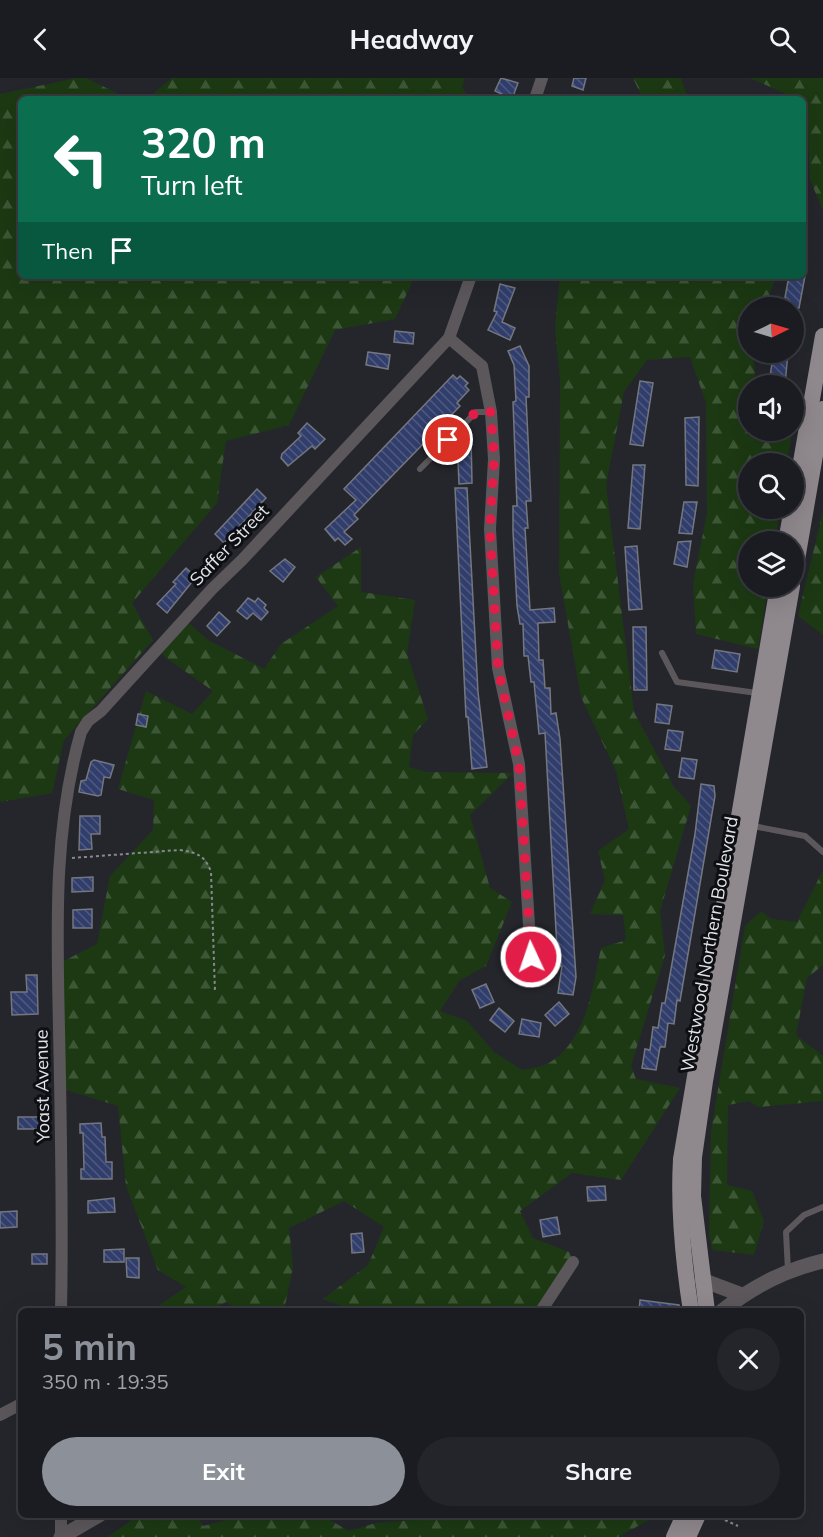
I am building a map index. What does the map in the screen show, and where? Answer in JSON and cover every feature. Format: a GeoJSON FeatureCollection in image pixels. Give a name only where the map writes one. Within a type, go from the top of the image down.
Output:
{"type":"FeatureCollection","features":[{"type":"Feature","properties":{"kind":"main road"},"geometry":{"type":"LineString","coordinates":[[803,453],[823,336]]}},
{"type":"Feature","properties":{"kind":"main road"},"geometry":{"type":"LineString","coordinates":[[802,531],[823,409]]}},
{"type":"Feature","properties":{"kind":"main road","name":"Westwood Northern Boulevard"},"geometry":{"type":"LineString","coordinates":[[707,1308],[693,1196],[694,1157],[766,694],[777,597]]}},
{"type":"Feature","properties":{"kind":"main road","name":"Westwood Northern Boulevard"},"geometry":{"type":"LineString","coordinates":[[766,694],[789,597]]}},
{"type":"Feature","properties":{"kind":"main road","name":"Westwood Northern Boulevard"},"geometry":{"type":"LineString","coordinates":[[691,1308],[681,1232],[679,1197],[681,1159],[744,825]]}},
{"type":"Feature","properties":{"kind":"main road"},"geometry":{"type":"LineString","coordinates":[[674,1537],[683,1518]]}},
{"type":"Feature","properties":{"kind":"main road"},"geometry":{"type":"LineString","coordinates":[[688,1537],[697,1518]]}},
{"type":"Feature","properties":{"kind":"street"},"geometry":{"type":"LineString","coordinates":[[536,96],[542,78]]}},
{"type":"Feature","properties":{"kind":"street","name":"Saffer Street"},"geometry":{"type":"LineString","coordinates":[[58,859],[67,790],[81,732],[88,721],[101,711],[212,589],[242,560],[449,338],[470,279]]}},
{"type":"Feature","properties":{"kind":"street"},"geometry":{"type":"LineString","coordinates":[[449,338],[482,366],[491,412],[494,459],[490,529],[498,668],[519,764],[531,957],[524,978]]}},
{"type":"Feature","properties":{"kind":"street","name":"Yoast Avenue"},"geometry":{"type":"LineString","coordinates":[[58,859],[61,1308]]}},
{"type":"Feature","properties":{"kind":"street"},"geometry":{"type":"LineString","coordinates":[[726,1308],[742,1295],[788,1270],[823,1261]]}},
{"type":"Feature","properties":{"kind":"street"},"geometry":{"type":"LineString","coordinates":[[543,1308],[573,1262]]}},
{"type":"Feature","properties":{"kind":"street"},"geometry":{"type":"LineString","coordinates":[[702,1280],[742,1295]]}},
{"type":"Feature","properties":{"kind":"street"},"geometry":{"type":"LineString","coordinates":[[0,1415],[18,1406]]}},
{"type":"Feature","properties":{"kind":"street"},"geometry":{"type":"LineString","coordinates":[[61,1518],[61,1537],[82,1532],[96,1518]]}},
{"type":"Feature","properties":{"kind":"lane"},"geometry":{"type":"LineString","coordinates":[[420,469],[476,412],[491,412]]}},
{"type":"Feature","properties":{"kind":"lane"},"geometry":{"type":"LineString","coordinates":[[662,653],[677,682],[766,694]]}},
{"type":"Feature","properties":{"kind":"lane"},"geometry":{"type":"LineString","coordinates":[[744,825],[805,836],[823,852]]}},
{"type":"Feature","properties":{"kind":"lane"},"geometry":{"type":"LineString","coordinates":[[788,1270],[786,1232],[804,1215],[823,1206]]}},
{"type":"Feature","properties":{"kind":"path"},"geometry":{"type":"LineString","coordinates":[[58,859],[179,850],[193,851],[204,857],[211,872],[215,992]]}},
{"type":"Feature","properties":{"kind":"path"},"geometry":{"type":"LineString","coordinates":[[721,1518],[738,1526]]}},
{"type":"Feature","properties":{"kind":"green space"},"geometry":{"type":"Polygon","coordinates":[[[86,78],[123,96],[18,96],[18,279],[414,279],[395,319],[335,330],[289,425],[226,441],[217,503],[132,603],[153,640],[64,740],[52,793],[0,802],[0,94],[86,78]]]}},
{"type":"Feature","properties":{"kind":"green space"},"geometry":{"type":"Polygon","coordinates":[[[172,78],[465,78],[462,87],[467,96],[151,96],[172,78]]]}},
{"type":"Feature","properties":{"kind":"green space"},"geometry":{"type":"Polygon","coordinates":[[[633,78],[681,78],[687,96],[642,96],[633,78]]]}},
{"type":"Feature","properties":{"kind":"green space"},"geometry":{"type":"Polygon","coordinates":[[[750,78],[823,78],[823,210],[810,180],[806,135],[806,96],[786,96],[750,78]]]}},
{"type":"Feature","properties":{"kind":"green space"},"geometry":{"type":"Polygon","coordinates":[[[560,279],[775,279],[769,297],[738,297],[738,363],[754,363],[755,375],[738,375],[738,441],[790,441],[789,453],[738,453],[738,519],[778,519],[777,531],[738,531],[738,597],[766,597],[758,649],[696,634],[693,584],[707,513],[706,403],[690,357],[647,360],[624,392],[606,485],[634,712],[674,787],[691,806],[660,911],[665,955],[631,1066],[636,1079],[680,1088],[621,1180],[572,1173],[520,1211],[533,1238],[569,1252],[573,1262],[543,1308],[348,1308],[323,1299],[368,1265],[384,1227],[344,1201],[289,1228],[293,1267],[285,1308],[237,1308],[226,1302],[215,1308],[155,1308],[186,1287],[158,1270],[126,1186],[118,1106],[60,1088],[58,964],[97,944],[110,876],[153,830],[154,800],[118,789],[146,691],[192,714],[213,691],[165,657],[158,647],[184,619],[208,640],[264,669],[281,644],[338,606],[316,577],[361,547],[361,592],[415,600],[407,654],[428,719],[413,735],[409,767],[426,772],[513,773],[470,815],[490,888],[512,902],[486,966],[460,980],[440,1011],[467,1021],[494,1052],[522,1070],[549,1063],[562,1053],[580,1027],[586,1011],[601,948],[626,940],[623,915],[590,914],[605,880],[598,851],[629,829],[616,771],[581,697],[559,574],[560,380],[555,328],[560,279]]]}},
{"type":"Feature","properties":{"kind":"green space"},"geometry":{"type":"Polygon","coordinates":[[[823,511],[823,635],[798,616],[823,511]]]}},
{"type":"Feature","properties":{"kind":"green space"},"geometry":{"type":"Polygon","coordinates":[[[823,870],[823,965],[807,978],[796,1035],[823,1056],[823,1101],[758,1107],[749,1101],[728,1105],[727,1185],[752,1191],[764,1221],[754,1255],[713,1250],[709,1236],[711,1132],[745,926],[761,911],[772,919],[797,922],[823,870]]]}},
{"type":"Feature","properties":{"kind":"green space"},"geometry":{"type":"Polygon","coordinates":[[[135,1518],[199,1518],[203,1526],[235,1518],[326,1518],[349,1531],[376,1523],[437,1518],[653,1518],[618,1537],[108,1537],[135,1518]]]}},
{"type":"Feature","properties":{"kind":"building"},"geometry":{"type":"Polygon","coordinates":[[[501,78],[518,83],[513,96],[506,96],[495,91],[501,78]]]}},
{"type":"Feature","properties":{"kind":"building"},"geometry":{"type":"Polygon","coordinates":[[[574,78],[586,78],[583,90],[572,86],[574,78]]]}},
{"type":"Feature","properties":{"kind":"building"},"geometry":{"type":"Polygon","coordinates":[[[788,279],[804,279],[801,297],[785,297],[788,279]]]}},
{"type":"Feature","properties":{"kind":"building"},"geometry":{"type":"Polygon","coordinates":[[[500,284],[515,288],[502,322],[515,328],[510,340],[488,330],[497,312],[494,311],[500,284]]]}},
{"type":"Feature","properties":{"kind":"building"},"geometry":{"type":"Polygon","coordinates":[[[395,331],[414,333],[413,344],[394,342],[395,331]]]}},
{"type":"Feature","properties":{"kind":"building"},"geometry":{"type":"Polygon","coordinates":[[[520,346],[529,366],[529,397],[526,397],[531,501],[526,501],[528,528],[525,528],[530,610],[554,608],[555,622],[538,623],[539,660],[543,660],[545,688],[550,688],[551,714],[556,713],[560,739],[576,977],[573,995],[558,993],[562,966],[558,966],[545,733],[539,734],[534,682],[531,682],[528,656],[524,656],[523,624],[520,624],[517,606],[513,532],[513,506],[517,506],[513,402],[516,401],[514,365],[508,351],[520,346]]]}},
{"type":"Feature","properties":{"kind":"building"},"geometry":{"type":"Polygon","coordinates":[[[368,352],[390,355],[388,369],[366,365],[368,352]]]}},
{"type":"Feature","properties":{"kind":"building"},"geometry":{"type":"Polygon","coordinates":[[[772,363],[787,363],[786,375],[770,375],[772,363]]]}},
{"type":"Feature","properties":{"kind":"building"},"geometry":{"type":"Polygon","coordinates":[[[453,375],[457,379],[460,376],[468,383],[465,386],[469,390],[457,403],[460,406],[354,515],[358,519],[344,532],[352,539],[345,545],[338,538],[335,541],[325,529],[356,500],[344,489],[453,375]]]}},
{"type":"Feature","properties":{"kind":"building"},"geometry":{"type":"Polygon","coordinates":[[[640,381],[653,383],[643,446],[630,444],[640,381]]]}},
{"type":"Feature","properties":{"kind":"building"},"geometry":{"type":"Polygon","coordinates":[[[699,417],[698,486],[686,485],[685,418],[699,417]]]}},
{"type":"Feature","properties":{"kind":"building"},"geometry":{"type":"Polygon","coordinates":[[[307,423],[325,439],[315,449],[312,446],[288,466],[281,458],[282,454],[301,436],[298,433],[307,423]]]}},
{"type":"Feature","properties":{"kind":"building"},"geometry":{"type":"Polygon","coordinates":[[[471,436],[472,483],[459,484],[457,438],[471,436]]]}},
{"type":"Feature","properties":{"kind":"building"},"geometry":{"type":"Polygon","coordinates":[[[633,465],[645,465],[640,529],[628,528],[633,465]]]}},
{"type":"Feature","properties":{"kind":"building"},"geometry":{"type":"Polygon","coordinates":[[[455,488],[467,488],[478,692],[487,767],[472,769],[468,717],[466,717],[455,488]]]}},
{"type":"Feature","properties":{"kind":"building"},"geometry":{"type":"Polygon","coordinates":[[[257,489],[266,498],[224,543],[215,534],[257,489]]]}},
{"type":"Feature","properties":{"kind":"building"},"geometry":{"type":"Polygon","coordinates":[[[684,502],[697,502],[692,534],[679,533],[684,502]]]}},
{"type":"Feature","properties":{"kind":"building"},"geometry":{"type":"Polygon","coordinates":[[[691,541],[687,567],[674,564],[678,542],[691,541]]]}},
{"type":"Feature","properties":{"kind":"building"},"geometry":{"type":"Polygon","coordinates":[[[637,546],[642,609],[629,610],[625,547],[637,546]]]}},
{"type":"Feature","properties":{"kind":"building"},"geometry":{"type":"Polygon","coordinates":[[[285,559],[295,567],[283,582],[270,571],[285,559]]]}},
{"type":"Feature","properties":{"kind":"building"},"geometry":{"type":"Polygon","coordinates":[[[186,568],[196,577],[167,613],[157,604],[176,584],[173,582],[186,568]]]}},
{"type":"Feature","properties":{"kind":"building"},"geometry":{"type":"Polygon","coordinates":[[[248,598],[255,602],[258,598],[266,605],[264,608],[268,612],[261,620],[253,613],[247,619],[237,611],[248,598]]]}},
{"type":"Feature","properties":{"kind":"building"},"geometry":{"type":"Polygon","coordinates":[[[219,612],[230,622],[217,636],[207,626],[219,612]]]}},
{"type":"Feature","properties":{"kind":"building"},"geometry":{"type":"Polygon","coordinates":[[[633,627],[646,627],[647,690],[634,690],[633,627]]]}},
{"type":"Feature","properties":{"kind":"building"},"geometry":{"type":"Polygon","coordinates":[[[715,650],[740,654],[737,672],[712,668],[715,650]]]}},
{"type":"Feature","properties":{"kind":"building"},"geometry":{"type":"Polygon","coordinates":[[[657,704],[672,706],[669,724],[655,722],[657,704]]]}},
{"type":"Feature","properties":{"kind":"building"},"geometry":{"type":"Polygon","coordinates":[[[138,714],[148,716],[146,727],[136,725],[138,714]]]}},
{"type":"Feature","properties":{"kind":"building"},"geometry":{"type":"Polygon","coordinates":[[[668,730],[683,732],[680,751],[665,749],[668,730]]]}},
{"type":"Feature","properties":{"kind":"building"},"geometry":{"type":"Polygon","coordinates":[[[682,758],[697,760],[694,779],[679,777],[682,758]]]}},
{"type":"Feature","properties":{"kind":"building"},"geometry":{"type":"Polygon","coordinates":[[[94,760],[114,765],[110,778],[104,777],[101,795],[98,796],[79,792],[81,781],[86,780],[91,762],[94,760]]]}},
{"type":"Feature","properties":{"kind":"building"},"geometry":{"type":"Polygon","coordinates":[[[701,784],[714,786],[715,796],[680,1001],[677,1000],[674,1024],[668,1023],[665,1047],[660,1047],[656,1070],[642,1068],[645,1049],[650,1050],[653,1027],[658,1028],[662,1003],[665,1003],[695,834],[701,784]]]}},
{"type":"Feature","properties":{"kind":"building"},"geometry":{"type":"Polygon","coordinates":[[[80,816],[100,816],[100,834],[91,834],[92,849],[79,850],[80,816]]]}},
{"type":"Feature","properties":{"kind":"building"},"geometry":{"type":"Polygon","coordinates":[[[93,877],[93,891],[72,892],[72,878],[93,877]]]}},
{"type":"Feature","properties":{"kind":"building"},"geometry":{"type":"Polygon","coordinates":[[[92,909],[92,928],[73,928],[73,910],[92,909]]]}},
{"type":"Feature","properties":{"kind":"building"},"geometry":{"type":"Polygon","coordinates":[[[26,975],[37,975],[38,1014],[12,1015],[11,992],[27,992],[26,975]]]}},
{"type":"Feature","properties":{"kind":"building"},"geometry":{"type":"Polygon","coordinates":[[[486,984],[494,1002],[480,1008],[472,990],[486,984]]]}},
{"type":"Feature","properties":{"kind":"building"},"geometry":{"type":"Polygon","coordinates":[[[559,1002],[569,1014],[555,1026],[545,1015],[559,1002]]]}},
{"type":"Feature","properties":{"kind":"building"},"geometry":{"type":"Polygon","coordinates":[[[499,1008],[514,1021],[505,1032],[490,1020],[499,1008]]]}},
{"type":"Feature","properties":{"kind":"building"},"geometry":{"type":"Polygon","coordinates":[[[522,1019],[541,1023],[539,1037],[519,1034],[522,1019]]]}},
{"type":"Feature","properties":{"kind":"building"},"geometry":{"type":"Polygon","coordinates":[[[18,1117],[41,1117],[40,1129],[18,1129],[18,1117]]]}},
{"type":"Feature","properties":{"kind":"building"},"geometry":{"type":"Polygon","coordinates":[[[101,1123],[102,1137],[105,1137],[106,1162],[112,1162],[112,1179],[81,1179],[81,1169],[84,1169],[83,1133],[80,1133],[80,1124],[101,1123]]]}},
{"type":"Feature","properties":{"kind":"building"},"geometry":{"type":"Polygon","coordinates":[[[605,1186],[606,1200],[588,1201],[587,1187],[605,1186]]]}},
{"type":"Feature","properties":{"kind":"building"},"geometry":{"type":"Polygon","coordinates":[[[114,1198],[115,1212],[88,1213],[88,1201],[114,1198]]]}},
{"type":"Feature","properties":{"kind":"building"},"geometry":{"type":"Polygon","coordinates":[[[17,1211],[17,1227],[0,1228],[0,1212],[17,1211]]]}},
{"type":"Feature","properties":{"kind":"building"},"geometry":{"type":"Polygon","coordinates":[[[557,1217],[560,1234],[543,1237],[540,1220],[557,1217]]]}},
{"type":"Feature","properties":{"kind":"building"},"geometry":{"type":"Polygon","coordinates":[[[362,1233],[364,1252],[352,1253],[351,1234],[362,1233]]]}},
{"type":"Feature","properties":{"kind":"building"},"geometry":{"type":"Polygon","coordinates":[[[124,1249],[124,1262],[104,1262],[104,1250],[124,1249]]]}},
{"type":"Feature","properties":{"kind":"building"},"geometry":{"type":"Polygon","coordinates":[[[32,1254],[47,1254],[47,1264],[32,1264],[32,1254]]]}},
{"type":"Feature","properties":{"kind":"building"},"geometry":{"type":"Polygon","coordinates":[[[126,1258],[139,1258],[139,1278],[127,1277],[126,1258]]]}},
{"type":"Feature","properties":{"kind":"building"},"geometry":{"type":"Polygon","coordinates":[[[640,1300],[679,1305],[680,1308],[639,1308],[640,1300]]]}},
{"type":"Feature","properties":{"kind":"route"},"geometry":{"type":"LineString","coordinates":[[448,440],[476,412],[491,412],[494,459],[490,529],[498,668],[519,764],[531,957]]}}]}
